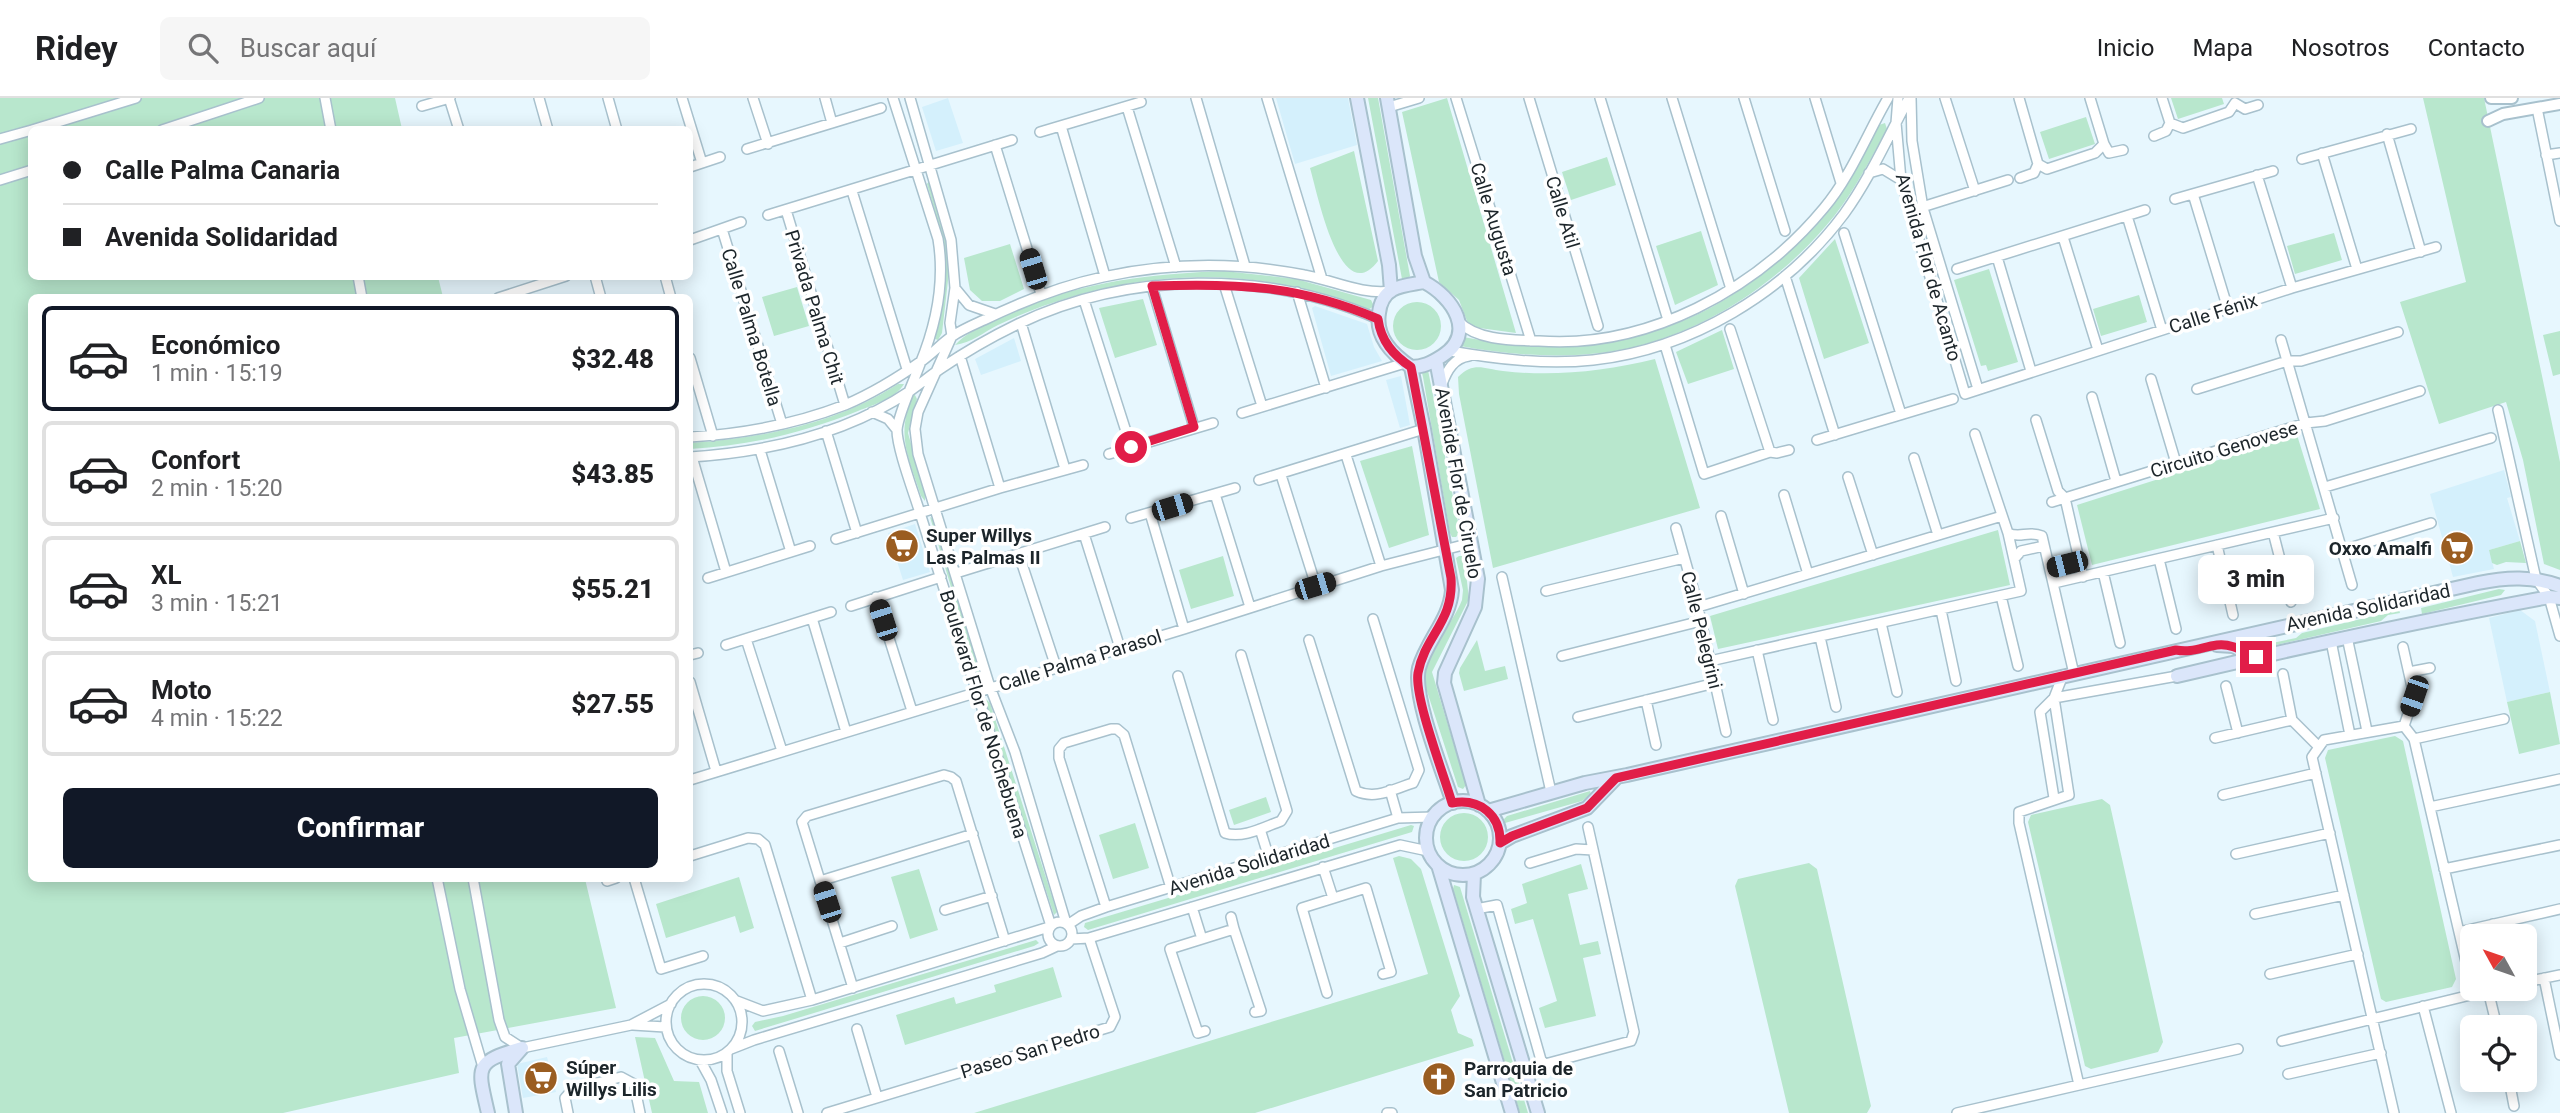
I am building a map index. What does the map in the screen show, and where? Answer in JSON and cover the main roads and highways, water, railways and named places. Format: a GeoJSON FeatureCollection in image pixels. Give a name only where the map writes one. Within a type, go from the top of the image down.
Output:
{"type":"FeatureCollection","features":[{"type":"Feature","properties":{"kind":"main road"},"geometry":{"type":"LineString","coordinates":[[1357,98],[1390,265],[1391,290]]}},
{"type":"Feature","properties":{"kind":"main road"},"geometry":{"type":"LineString","coordinates":[[1388,102],[1415,256],[1424,282]]}},
{"type":"Feature","properties":{"kind":"main road"},"geometry":{"type":"LineString","coordinates":[[1424,282],[1447,298],[1459,322],[1459,331],[1450,351],[1420,367],[1408,365],[1391,351],[1383,340],[1378,319],[1380,303],[1391,290],[1424,282]]}},
{"type":"Feature","properties":{"kind":"main road","name":"Avenide Flor de Ciruelo"},"geometry":{"type":"LineString","coordinates":[[1436,360],[1478,579],[1478,597],[1470,621],[1445,673],[1444,683],[1484,808]]}},
{"type":"Feature","properties":{"kind":"main road","name":"Avenide Flor de Ciruelo"},"geometry":{"type":"LineString","coordinates":[[1408,365],[1424,429],[1451,578],[1451,602],[1423,658],[1417,683],[1452,803]]}},
{"type":"Feature","properties":{"kind":"main road","name":"Avenida Solidaridad"},"geometry":{"type":"LineString","coordinates":[[1484,808],[2490,580],[2514,577],[2536,579],[2560,586]]}},
{"type":"Feature","properties":{"kind":"main road","name":"Avenida Solidaridad"},"geometry":{"type":"LineString","coordinates":[[2177,676],[2347,637],[2554,597]]}},
{"type":"Feature","properties":{"kind":"main road","name":"Avenida Solidaridad"},"geometry":{"type":"LineString","coordinates":[[2176,650],[2188,652],[2226,645],[2256,657]]}},
{"type":"Feature","properties":{"kind":"main road"},"geometry":{"type":"LineString","coordinates":[[1438,865],[1455,874],[1474,874],[1490,863],[1500,843],[1587,808],[1616,778]]}},
{"type":"Feature","properties":{"kind":"main road"},"geometry":{"type":"LineString","coordinates":[[1500,843],[1498,826],[1484,808],[1470,802],[1452,803],[1441,809],[1428,826],[1426,839],[1428,851],[1438,865],[1512,1113]]}},
{"type":"Feature","properties":{"kind":"main road"},"geometry":{"type":"LineString","coordinates":[[1474,874],[1473,897],[1476,909],[1538,1113]]}},
{"type":"Feature","properties":{"kind":"main road"},"geometry":{"type":"LineString","coordinates":[[488,1113],[480,1077],[483,1067],[491,1057],[522,1048],[508,1064],[516,1113]]}},
{"type":"Feature","properties":{"kind":"place","name":"Super Willys Las Palmas II"},"geometry":{"type":"Point","coordinates":[902,546]}},
{"type":"Feature","properties":{"kind":"place","name":"Oxxo Amalfi"},"geometry":{"type":"Point","coordinates":[2457,548]}},
{"type":"Feature","properties":{"kind":"place","name":"Súper Willys Lilis"},"geometry":{"type":"Point","coordinates":[541,1078]}},
{"type":"Feature","properties":{"kind":"place","name":"Parroquia de San Patricio"},"geometry":{"type":"Point","coordinates":[1439,1079]}}]}
